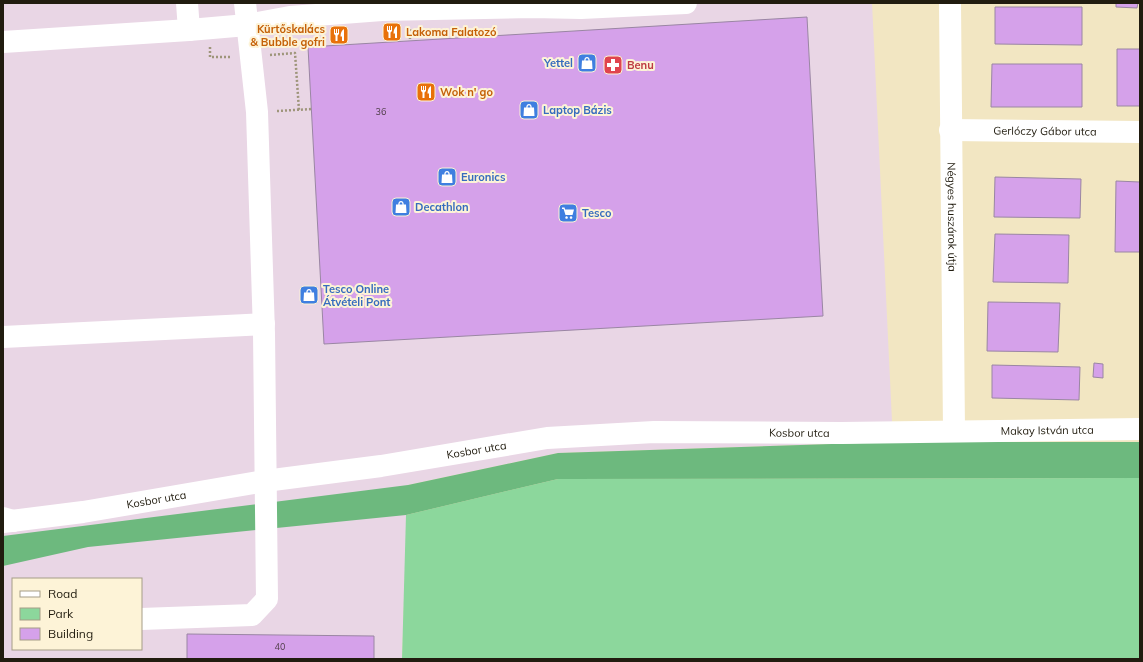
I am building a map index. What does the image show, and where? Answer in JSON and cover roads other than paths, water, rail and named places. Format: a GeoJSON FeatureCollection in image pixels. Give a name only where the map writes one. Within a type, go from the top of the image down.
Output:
{"type":"FeatureCollection","features":[{"type":"Feature","properties":{"kind":"street"},"geometry":{"type":"LineString","coordinates":[[187,3],[189,30]]}},
{"type":"Feature","properties":{"kind":"street"},"geometry":{"type":"LineString","coordinates":[[142,619],[252,615],[267,599],[264,324],[257,112],[245,3]]}},
{"type":"Feature","properties":{"kind":"street"},"geometry":{"type":"LineString","coordinates":[[3,42],[247,25],[290,17],[336,13],[485,6],[581,8],[686,3]]}},
{"type":"Feature","properties":{"kind":"street","name":"Négyes huszárok útja"},"geometry":{"type":"LineString","coordinates":[[950,3],[954,431]]}},
{"type":"Feature","properties":{"kind":"street","name":"Gerlóczy Gábor utca"},"geometry":{"type":"LineString","coordinates":[[950,130],[1140,132]]}},
{"type":"Feature","properties":{"kind":"street"},"geometry":{"type":"LineString","coordinates":[[3,336],[264,324]]}},
{"type":"Feature","properties":{"kind":"street","name":"Makay István utca"},"geometry":{"type":"LineString","coordinates":[[954,431],[1140,429]]}},
{"type":"Feature","properties":{"kind":"street","name":"Kosbor utca"},"geometry":{"type":"LineString","coordinates":[[6,520],[82,512],[265,481],[381,466],[547,438],[654,432],[841,433],[954,431]]}},
{"type":"Feature","properties":{"kind":"place","name":"Lakoma Falatozó"},"geometry":{"type":"Point","coordinates":[392,32]}},
{"type":"Feature","properties":{"kind":"place","name":"Kürtőskalács & Bubble gofri"},"geometry":{"type":"Point","coordinates":[339,35]}},
{"type":"Feature","properties":{"kind":"place","name":"Yettel"},"geometry":{"type":"Point","coordinates":[587,63]}},
{"type":"Feature","properties":{"kind":"place","name":"Benu"},"geometry":{"type":"Point","coordinates":[613,65]}},
{"type":"Feature","properties":{"kind":"place","name":"Wok n' go"},"geometry":{"type":"Point","coordinates":[426,92]}},
{"type":"Feature","properties":{"kind":"place","name":"Laptop Bázis"},"geometry":{"type":"Point","coordinates":[529,110]}},
{"type":"Feature","properties":{"kind":"place","name":"Euronics"},"geometry":{"type":"Point","coordinates":[447,177]}},
{"type":"Feature","properties":{"kind":"place","name":"Decathlon"},"geometry":{"type":"Point","coordinates":[401,207]}},
{"type":"Feature","properties":{"kind":"place","name":"Tesco"},"geometry":{"type":"Point","coordinates":[568,213]}},
{"type":"Feature","properties":{"kind":"place","name":"Tesco Online Átvételi Pont"},"geometry":{"type":"Point","coordinates":[309,295]}}]}
